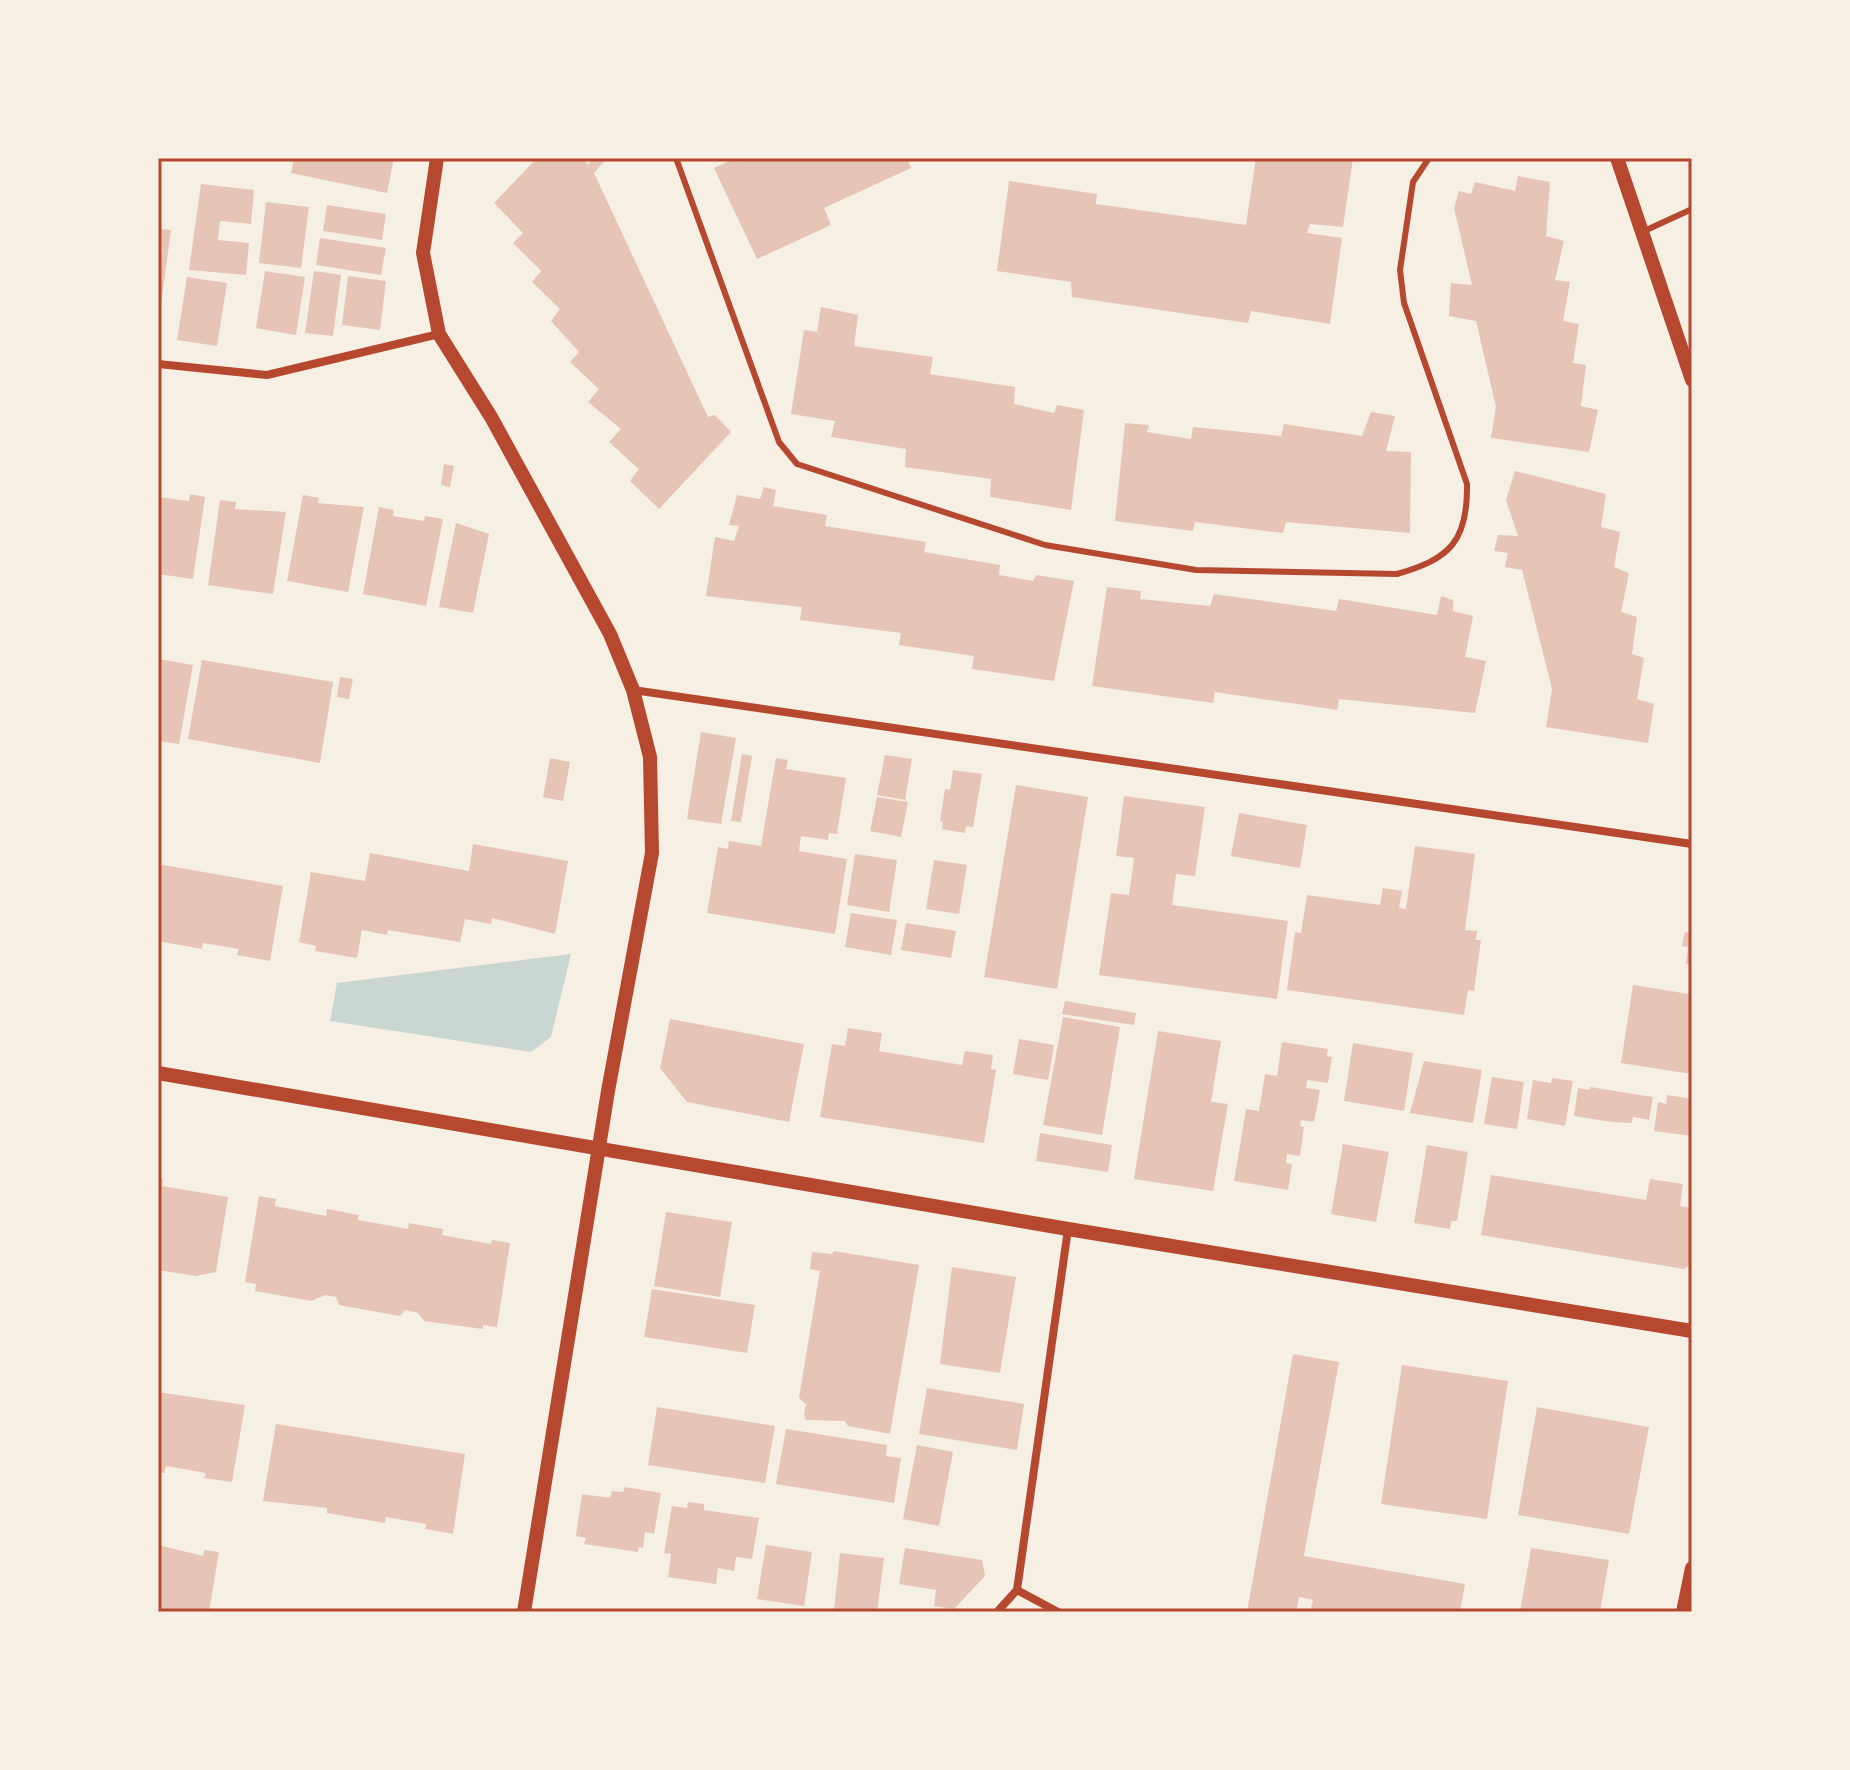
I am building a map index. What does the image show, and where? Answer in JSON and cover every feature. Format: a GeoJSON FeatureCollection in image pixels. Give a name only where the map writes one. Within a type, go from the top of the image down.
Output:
{"type":"FeatureCollection","features":[{"type":"Feature","properties":{"kind":"street"},"geometry":{"type":"LineString","coordinates":[[437,158],[423,253],[439,334],[491,417],[610,634],[633,690],[650,757],[652,853],[599,1149],[524,1612]]}},
{"type":"Feature","properties":{"kind":"street"},"geometry":{"type":"LineString","coordinates":[[1617,158],[1692,380]]}},
{"type":"Feature","properties":{"kind":"street"},"geometry":{"type":"LineString","coordinates":[[158,364],[267,375],[439,334]]}},
{"type":"Feature","properties":{"kind":"street"},"geometry":{"type":"LineString","coordinates":[[633,690],[1692,844]]}},
{"type":"Feature","properties":{"kind":"street"},"geometry":{"type":"LineString","coordinates":[[158,1073],[1068,1229],[1692,1331]]}},
{"type":"Feature","properties":{"kind":"street"},"geometry":{"type":"LineString","coordinates":[[997,1612],[1017,1590],[1068,1229]]}},
{"type":"Feature","properties":{"kind":"street"},"geometry":{"type":"LineString","coordinates":[[1683,1612],[1692,1568]]}},
{"type":"Feature","properties":{"kind":"street"},"geometry":{"type":"LineString","coordinates":[[1017,1590],[1058,1612]]}},
{"type":"Feature","properties":{"kind":"lane"},"geometry":{"type":"LineString","coordinates":[[676,158],[779,442],[797,464],[1045,545],[1196,570],[1397,574],[1425,566],[1453,548],[1468,514],[1467,484],[1404,303],[1400,270],[1413,182],[1429,158]]}},
{"type":"Feature","properties":{"kind":"lane"},"geometry":{"type":"LineString","coordinates":[[1642,232],[1692,209]]}},
{"type":"Feature","properties":{"kind":"shaded area"},"geometry":{"type":"Polygon","coordinates":[[[571,954],[551,1037],[531,1052],[330,1021],[337,983],[571,954]]]}},
{"type":"Feature","properties":{"kind":"building"},"geometry":{"type":"Polygon","coordinates":[[[294,158],[394,158],[387,193],[291,173],[294,158]]]}},
{"type":"Feature","properties":{"kind":"building"},"geometry":{"type":"Polygon","coordinates":[[[537,158],[583,158],[588,165],[594,158],[607,158],[594,173],[708,417],[715,415],[731,432],[659,509],[630,481],[639,469],[609,442],[621,429],[588,402],[599,389],[570,362],[579,352],[551,321],[560,309],[532,282],[541,271],[513,243],[523,233],[494,203],[537,158]]]}},
{"type":"Feature","properties":{"kind":"building"},"geometry":{"type":"Polygon","coordinates":[[[735,158],[742,162],[749,158],[907,158],[911,168],[824,208],[831,225],[757,259],[714,168],[735,158]]]}},
{"type":"Feature","properties":{"kind":"building"},"geometry":{"type":"Polygon","coordinates":[[[1256,158],[1353,158],[1343,227],[1310,224],[1307,233],[1342,238],[1330,324],[1251,311],[1248,323],[1072,297],[1071,282],[997,271],[1009,181],[1097,194],[1096,204],[1246,225],[1256,158]]]}},
{"type":"Feature","properties":{"kind":"building"},"geometry":{"type":"Polygon","coordinates":[[[1518,176],[1550,182],[1546,236],[1564,241],[1555,280],[1570,282],[1563,321],[1579,324],[1573,363],[1586,365],[1581,406],[1598,410],[1589,452],[1491,438],[1496,407],[1476,321],[1449,316],[1451,283],[1472,285],[1454,208],[1459,191],[1471,194],[1475,182],[1515,191],[1518,176]]]}},
{"type":"Feature","properties":{"kind":"building"},"geometry":{"type":"Polygon","coordinates":[[[201,184],[254,190],[251,224],[220,221],[218,240],[249,243],[246,275],[189,270],[201,184]]]}},
{"type":"Feature","properties":{"kind":"building"},"geometry":{"type":"Polygon","coordinates":[[[266,202],[309,207],[301,268],[259,263],[266,202]]]}},
{"type":"Feature","properties":{"kind":"building"},"geometry":{"type":"Polygon","coordinates":[[[327,205],[386,214],[382,240],[323,231],[327,205]]]}},
{"type":"Feature","properties":{"kind":"building"},"geometry":{"type":"Polygon","coordinates":[[[158,229],[171,230],[160,311],[158,311],[158,229]]]}},
{"type":"Feature","properties":{"kind":"building"},"geometry":{"type":"Polygon","coordinates":[[[320,238],[386,248],[381,275],[316,265],[320,238]]]}},
{"type":"Feature","properties":{"kind":"building"},"geometry":{"type":"Polygon","coordinates":[[[265,271],[305,277],[296,335],[256,328],[265,271]]]}},
{"type":"Feature","properties":{"kind":"building"},"geometry":{"type":"Polygon","coordinates":[[[314,271],[341,275],[333,336],[305,333],[314,271]]]}},
{"type":"Feature","properties":{"kind":"building"},"geometry":{"type":"Polygon","coordinates":[[[348,276],[386,281],[380,330],[342,325],[348,276]]]}},
{"type":"Feature","properties":{"kind":"building"},"geometry":{"type":"Polygon","coordinates":[[[187,277],[227,283],[217,346],[177,340],[187,277]]]}},
{"type":"Feature","properties":{"kind":"building"},"geometry":{"type":"Polygon","coordinates":[[[821,307],[858,315],[854,346],[933,357],[930,374],[1015,387],[1014,404],[1054,413],[1057,405],[1084,410],[1071,510],[990,497],[991,479],[905,467],[906,449],[831,437],[835,421],[791,414],[804,330],[817,332],[821,307]]]}},
{"type":"Feature","properties":{"kind":"building"},"geometry":{"type":"Polygon","coordinates":[[[1371,412],[1395,416],[1386,451],[1411,452],[1410,533],[1286,522],[1283,533],[1195,522],[1193,531],[1115,521],[1125,423],[1149,425],[1147,432],[1191,439],[1193,427],[1281,436],[1284,424],[1362,436],[1371,412]]]}},
{"type":"Feature","properties":{"kind":"building"},"geometry":{"type":"Polygon","coordinates":[[[444,464],[454,466],[450,487],[441,485],[444,464]]]}},
{"type":"Feature","properties":{"kind":"building"},"geometry":{"type":"Polygon","coordinates":[[[1515,471],[1606,494],[1601,527],[1620,532],[1614,567],[1629,573],[1621,612],[1637,617],[1632,654],[1644,658],[1637,699],[1654,704],[1648,743],[1546,727],[1552,689],[1522,570],[1505,567],[1508,553],[1494,551],[1498,535],[1518,536],[1506,500],[1515,471]]]}},
{"type":"Feature","properties":{"kind":"building"},"geometry":{"type":"Polygon","coordinates":[[[764,487],[776,490],[773,506],[827,515],[825,526],[926,542],[924,552],[1000,565],[999,575],[1033,581],[1036,575],[1074,581],[1054,681],[972,669],[974,656],[899,645],[901,633],[800,620],[802,607],[706,596],[715,537],[734,541],[739,526],[729,525],[737,495],[760,499],[764,487]]]}},
{"type":"Feature","properties":{"kind":"building"},"geometry":{"type":"Polygon","coordinates":[[[190,494],[205,497],[193,579],[158,574],[158,497],[189,501],[190,494]]]}},
{"type":"Feature","properties":{"kind":"building"},"geometry":{"type":"Polygon","coordinates":[[[303,495],[319,498],[318,503],[364,507],[348,592],[287,581],[303,495]]]}},
{"type":"Feature","properties":{"kind":"building"},"geometry":{"type":"Polygon","coordinates":[[[220,500],[236,502],[235,509],[286,512],[273,594],[208,585],[220,500]]]}},
{"type":"Feature","properties":{"kind":"building"},"geometry":{"type":"Polygon","coordinates":[[[379,507],[394,510],[393,516],[424,521],[425,516],[443,519],[426,606],[363,594],[379,507]]]}},
{"type":"Feature","properties":{"kind":"building"},"geometry":{"type":"Polygon","coordinates":[[[456,523],[489,534],[473,613],[439,607],[456,523]]]}},
{"type":"Feature","properties":{"kind":"building"},"geometry":{"type":"Polygon","coordinates":[[[1107,587],[1141,591],[1140,599],[1210,606],[1214,594],[1336,611],[1339,599],[1437,615],[1441,596],[1453,600],[1453,611],[1473,616],[1465,657],[1486,661],[1475,713],[1339,699],[1337,710],[1215,692],[1213,703],[1092,686],[1107,587]]]}},
{"type":"Feature","properties":{"kind":"building"},"geometry":{"type":"Polygon","coordinates":[[[158,659],[193,665],[179,744],[158,741],[158,659]]]}},
{"type":"Feature","properties":{"kind":"building"},"geometry":{"type":"Polygon","coordinates":[[[202,660],[333,682],[320,763],[188,739],[202,660]]]}},
{"type":"Feature","properties":{"kind":"building"},"geometry":{"type":"Polygon","coordinates":[[[340,677],[353,679],[349,699],[337,697],[340,677]]]}},
{"type":"Feature","properties":{"kind":"building"},"geometry":{"type":"Polygon","coordinates":[[[701,732],[736,738],[721,824],[687,819],[701,732]]]}},
{"type":"Feature","properties":{"kind":"building"},"geometry":{"type":"Polygon","coordinates":[[[742,754],[752,756],[741,822],[731,821],[742,754]]]}},
{"type":"Feature","properties":{"kind":"building"},"geometry":{"type":"Polygon","coordinates":[[[885,755],[912,759],[905,800],[877,795],[885,755]]]}},
{"type":"Feature","properties":{"kind":"building"},"geometry":{"type":"Polygon","coordinates":[[[550,758],[570,762],[563,801],[543,797],[550,758]]]}},
{"type":"Feature","properties":{"kind":"building"},"geometry":{"type":"Polygon","coordinates":[[[776,758],[788,760],[786,769],[846,778],[837,834],[829,833],[828,840],[801,836],[799,851],[847,859],[835,934],[707,913],[718,847],[728,849],[729,841],[761,846],[776,758]]]}},
{"type":"Feature","properties":{"kind":"building"},"geometry":{"type":"Polygon","coordinates":[[[953,770],[982,774],[973,827],[966,826],[965,833],[942,829],[943,822],[940,821],[945,789],[950,790],[953,770]]]}},
{"type":"Feature","properties":{"kind":"building"},"geometry":{"type":"Polygon","coordinates":[[[1016,785],[1088,797],[1057,989],[984,977],[1016,785]]]}},
{"type":"Feature","properties":{"kind":"building"},"geometry":{"type":"Polygon","coordinates":[[[1124,796],[1205,807],[1195,876],[1176,874],[1172,905],[1288,921],[1277,999],[1099,975],[1111,893],[1129,895],[1134,858],[1116,856],[1124,796]]]}},
{"type":"Feature","properties":{"kind":"building"},"geometry":{"type":"Polygon","coordinates":[[[877,797],[908,802],[901,837],[870,831],[877,797]]]}},
{"type":"Feature","properties":{"kind":"building"},"geometry":{"type":"Polygon","coordinates":[[[1239,813],[1307,825],[1300,868],[1231,856],[1239,813]]]}},
{"type":"Feature","properties":{"kind":"building"},"geometry":{"type":"Polygon","coordinates":[[[473,844],[568,861],[555,934],[492,918],[491,924],[465,919],[460,942],[388,930],[387,935],[362,930],[357,958],[315,951],[316,946],[299,942],[311,872],[365,881],[370,853],[469,871],[473,844]]]}},
{"type":"Feature","properties":{"kind":"building"},"geometry":{"type":"Polygon","coordinates":[[[1415,846],[1475,854],[1465,930],[1477,931],[1476,940],[1481,940],[1474,991],[1468,990],[1464,1015],[1287,990],[1295,932],[1301,933],[1307,895],[1380,905],[1383,888],[1402,891],[1399,908],[1406,909],[1415,846]]]}},
{"type":"Feature","properties":{"kind":"building"},"geometry":{"type":"Polygon","coordinates":[[[855,854],[897,860],[889,912],[847,905],[855,854]]]}},
{"type":"Feature","properties":{"kind":"building"},"geometry":{"type":"Polygon","coordinates":[[[934,860],[967,865],[959,914],[926,909],[934,860]]]}},
{"type":"Feature","properties":{"kind":"building"},"geometry":{"type":"Polygon","coordinates":[[[158,864],[283,886],[270,961],[237,955],[239,949],[203,943],[202,949],[158,941],[158,864]]]}},
{"type":"Feature","properties":{"kind":"building"},"geometry":{"type":"Polygon","coordinates":[[[851,913],[897,920],[891,955],[845,947],[851,913]]]}},
{"type":"Feature","properties":{"kind":"building"},"geometry":{"type":"Polygon","coordinates":[[[906,923],[956,931],[951,958],[901,950],[906,923]]]}},
{"type":"Feature","properties":{"kind":"building"},"geometry":{"type":"Polygon","coordinates":[[[1685,932],[1692,933],[1692,965],[1686,964],[1688,947],[1682,946],[1685,932]]]}},
{"type":"Feature","properties":{"kind":"building"},"geometry":{"type":"Polygon","coordinates":[[[1633,985],[1689,994],[1692,986],[1692,1074],[1621,1063],[1633,985]]]}},
{"type":"Feature","properties":{"kind":"building"},"geometry":{"type":"Polygon","coordinates":[[[1065,1001],[1136,1013],[1134,1025],[1062,1014],[1065,1001]]]}},
{"type":"Feature","properties":{"kind":"building"},"geometry":{"type":"Polygon","coordinates":[[[1063,1017],[1120,1027],[1102,1135],[1043,1125],[1063,1017]]]}},
{"type":"Feature","properties":{"kind":"building"},"geometry":{"type":"Polygon","coordinates":[[[670,1019],[804,1044],[789,1122],[687,1102],[660,1068],[670,1019]]]}},
{"type":"Feature","properties":{"kind":"building"},"geometry":{"type":"Polygon","coordinates":[[[848,1028],[882,1033],[879,1051],[962,1065],[965,1051],[993,1055],[991,1069],[996,1070],[984,1143],[820,1117],[832,1044],[845,1046],[848,1028]]]}},
{"type":"Feature","properties":{"kind":"building"},"geometry":{"type":"Polygon","coordinates":[[[1158,1031],[1221,1041],[1211,1102],[1228,1104],[1213,1191],[1134,1179],[1158,1031]]]}},
{"type":"Feature","properties":{"kind":"building"},"geometry":{"type":"Polygon","coordinates":[[[1019,1039],[1054,1045],[1048,1080],[1013,1074],[1019,1039]]]}},
{"type":"Feature","properties":{"kind":"building"},"geometry":{"type":"Polygon","coordinates":[[[1282,1042],[1328,1049],[1327,1056],[1332,1057],[1328,1083],[1307,1080],[1306,1088],[1320,1090],[1314,1122],[1301,1120],[1300,1126],[1304,1127],[1300,1156],[1287,1154],[1286,1163],[1292,1164],[1288,1190],[1234,1181],[1246,1109],[1259,1111],[1265,1074],[1277,1076],[1282,1042]]]}},
{"type":"Feature","properties":{"kind":"building"},"geometry":{"type":"Polygon","coordinates":[[[1353,1043],[1413,1053],[1404,1111],[1344,1101],[1353,1043]]]}},
{"type":"Feature","properties":{"kind":"building"},"geometry":{"type":"Polygon","coordinates":[[[1424,1061],[1482,1070],[1473,1123],[1410,1113],[1424,1061]]]}},
{"type":"Feature","properties":{"kind":"building"},"geometry":{"type":"Polygon","coordinates":[[[1492,1077],[1524,1082],[1517,1129],[1484,1124],[1492,1077]]]}},
{"type":"Feature","properties":{"kind":"building"},"geometry":{"type":"Polygon","coordinates":[[[1552,1078],[1573,1081],[1565,1126],[1527,1119],[1533,1080],[1551,1083],[1552,1078]]]}},
{"type":"Feature","properties":{"kind":"building"},"geometry":{"type":"Polygon","coordinates":[[[1590,1087],[1653,1097],[1649,1120],[1633,1117],[1632,1123],[1612,1122],[1574,1116],[1578,1088],[1589,1090],[1590,1087]]]}},
{"type":"Feature","properties":{"kind":"building"},"geometry":{"type":"Polygon","coordinates":[[[1667,1095],[1692,1099],[1692,1136],[1654,1131],[1658,1102],[1666,1104],[1667,1095]]]}},
{"type":"Feature","properties":{"kind":"building"},"geometry":{"type":"Polygon","coordinates":[[[1040,1133],[1112,1145],[1108,1172],[1036,1161],[1040,1133]]]}},
{"type":"Feature","properties":{"kind":"building"},"geometry":{"type":"Polygon","coordinates":[[[1343,1144],[1389,1152],[1376,1222],[1331,1214],[1343,1144]]]}},
{"type":"Feature","properties":{"kind":"building"},"geometry":{"type":"Polygon","coordinates":[[[1427,1145],[1468,1152],[1457,1221],[1451,1221],[1450,1229],[1414,1223],[1427,1145]]]}},
{"type":"Feature","properties":{"kind":"building"},"geometry":{"type":"Polygon","coordinates":[[[1491,1175],[1646,1200],[1650,1179],[1683,1184],[1680,1206],[1692,1208],[1692,1263],[1684,1269],[1481,1235],[1491,1175]]]}},
{"type":"Feature","properties":{"kind":"building"},"geometry":{"type":"Polygon","coordinates":[[[158,1179],[163,1179],[162,1186],[228,1197],[216,1272],[196,1276],[158,1270],[158,1179]]]}},
{"type":"Feature","properties":{"kind":"building"},"geometry":{"type":"Polygon","coordinates":[[[259,1196],[276,1199],[275,1206],[326,1216],[327,1209],[359,1215],[358,1220],[408,1229],[409,1223],[443,1229],[442,1235],[491,1244],[492,1240],[510,1243],[497,1327],[483,1325],[483,1329],[424,1321],[418,1313],[406,1310],[399,1316],[339,1305],[336,1297],[325,1295],[311,1301],[255,1291],[256,1284],[245,1282],[259,1196]]]}},
{"type":"Feature","properties":{"kind":"building"},"geometry":{"type":"Polygon","coordinates":[[[666,1212],[732,1222],[720,1297],[654,1286],[666,1212]]]}},
{"type":"Feature","properties":{"kind":"building"},"geometry":{"type":"Polygon","coordinates":[[[834,1251],[919,1265],[890,1434],[848,1426],[845,1421],[806,1420],[806,1404],[799,1398],[820,1271],[810,1269],[812,1252],[832,1254],[834,1251]]]}},
{"type":"Feature","properties":{"kind":"building"},"geometry":{"type":"Polygon","coordinates":[[[952,1267],[1016,1277],[1000,1373],[940,1364],[952,1267]]]}},
{"type":"Feature","properties":{"kind":"building"},"geometry":{"type":"Polygon","coordinates":[[[652,1289],[755,1305],[747,1353],[644,1337],[652,1289]]]}},
{"type":"Feature","properties":{"kind":"building"},"geometry":{"type":"Polygon","coordinates":[[[1293,1354],[1339,1362],[1304,1556],[1465,1584],[1460,1612],[1310,1612],[1313,1600],[1299,1597],[1296,1612],[1247,1612],[1293,1354]]]}},
{"type":"Feature","properties":{"kind":"building"},"geometry":{"type":"Polygon","coordinates":[[[1402,1365],[1508,1381],[1487,1519],[1381,1504],[1402,1365]]]}},
{"type":"Feature","properties":{"kind":"building"},"geometry":{"type":"Polygon","coordinates":[[[927,1388],[1024,1404],[1017,1450],[919,1434],[927,1388]]]}},
{"type":"Feature","properties":{"kind":"building"},"geometry":{"type":"Polygon","coordinates":[[[158,1392],[245,1405],[232,1482],[204,1478],[206,1473],[166,1466],[164,1473],[158,1472],[158,1392]]]}},
{"type":"Feature","properties":{"kind":"building"},"geometry":{"type":"Polygon","coordinates":[[[657,1407],[775,1426],[765,1483],[648,1465],[657,1407]]]}},
{"type":"Feature","properties":{"kind":"building"},"geometry":{"type":"Polygon","coordinates":[[[1537,1407],[1649,1427],[1629,1534],[1518,1515],[1537,1407]]]}},
{"type":"Feature","properties":{"kind":"building"},"geometry":{"type":"Polygon","coordinates":[[[276,1424],[465,1454],[453,1534],[425,1529],[426,1524],[386,1517],[385,1523],[327,1513],[327,1508],[263,1501],[276,1424]]]}},
{"type":"Feature","properties":{"kind":"building"},"geometry":{"type":"Polygon","coordinates":[[[786,1429],[887,1445],[886,1456],[901,1458],[894,1503],[776,1484],[786,1429]]]}},
{"type":"Feature","properties":{"kind":"building"},"geometry":{"type":"Polygon","coordinates":[[[917,1445],[953,1452],[939,1526],[903,1519],[917,1445]]]}},
{"type":"Feature","properties":{"kind":"building"},"geometry":{"type":"Polygon","coordinates":[[[625,1487],[661,1493],[654,1534],[645,1532],[643,1548],[639,1547],[638,1552],[584,1544],[586,1538],[576,1536],[582,1494],[610,1498],[612,1491],[623,1492],[625,1487]]]}},
{"type":"Feature","properties":{"kind":"building"},"geometry":{"type":"Polygon","coordinates":[[[688,1502],[704,1504],[704,1510],[759,1518],[752,1559],[736,1557],[734,1571],[718,1568],[716,1584],[668,1577],[671,1554],[664,1553],[672,1506],[687,1508],[688,1502]]]}},
{"type":"Feature","properties":{"kind":"building"},"geometry":{"type":"Polygon","coordinates":[[[158,1545],[203,1556],[204,1550],[219,1552],[209,1612],[158,1612],[158,1545]]]}},
{"type":"Feature","properties":{"kind":"building"},"geometry":{"type":"Polygon","coordinates":[[[766,1545],[812,1552],[804,1606],[757,1599],[766,1545]]]}},
{"type":"Feature","properties":{"kind":"building"},"geometry":{"type":"Polygon","coordinates":[[[905,1548],[982,1560],[985,1576],[954,1609],[934,1606],[936,1590],[899,1584],[905,1548]]]}},
{"type":"Feature","properties":{"kind":"building"},"geometry":{"type":"Polygon","coordinates":[[[1531,1548],[1609,1560],[1600,1612],[1520,1612],[1531,1548]]]}},
{"type":"Feature","properties":{"kind":"building"},"geometry":{"type":"Polygon","coordinates":[[[840,1553],[884,1558],[877,1612],[834,1610],[840,1553]]]}}]}
